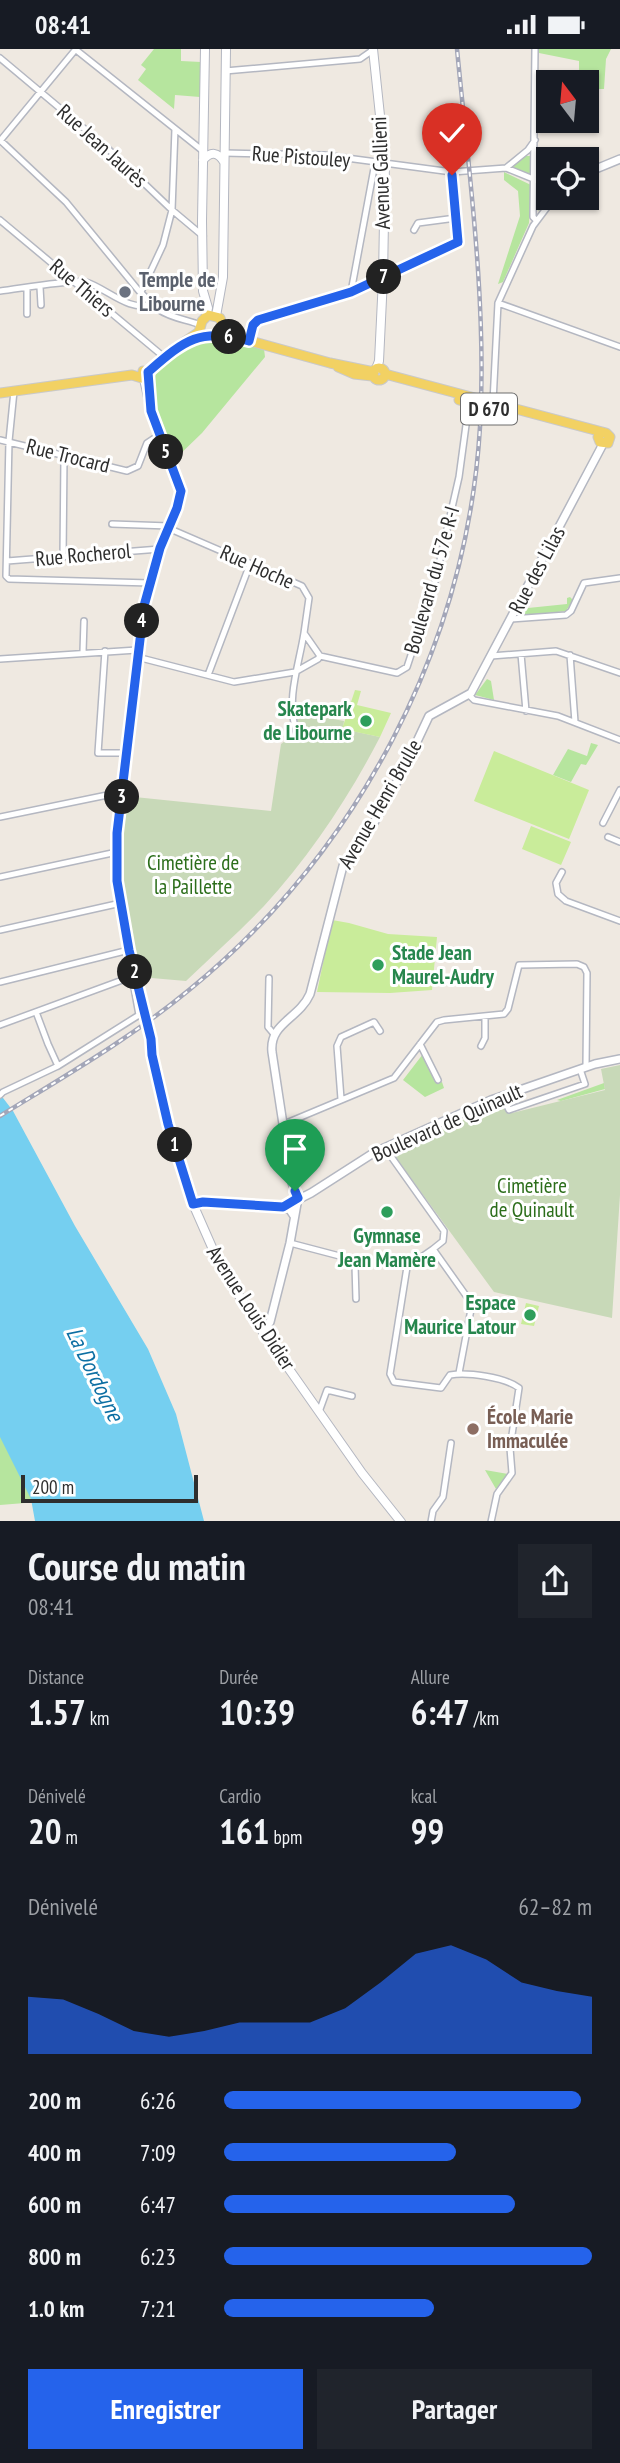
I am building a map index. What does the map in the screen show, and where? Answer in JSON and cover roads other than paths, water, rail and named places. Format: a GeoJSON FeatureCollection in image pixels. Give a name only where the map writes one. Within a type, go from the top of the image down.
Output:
{"type":"FeatureCollection","features":[{"type":"Feature","properties":{"kind":"main road"},"geometry":{"type":"LineString","coordinates":[[205,49],[203,292],[208,308],[208,326]]}},
{"type":"Feature","properties":{"kind":"main road"},"geometry":{"type":"LineString","coordinates":[[0,390],[145,375],[164,357],[208,326],[223,277],[226,49]]}},
{"type":"Feature","properties":{"kind":"main road","name":"Avenue Gallieni"},"geometry":{"type":"LineString","coordinates":[[373,50],[385,163],[379,373]]}},
{"type":"Feature","properties":{"kind":"main road"},"geometry":{"type":"LineString","coordinates":[[204,140],[207,146],[214,148],[221,146],[225,139]]}},
{"type":"Feature","properties":{"kind":"main road"},"geometry":{"type":"LineString","coordinates":[[203,151],[224,157]]}},
{"type":"Feature","properties":{"kind":"main road"},"geometry":{"type":"LineString","coordinates":[[202,162],[207,155],[214,153],[224,157]]}},
{"type":"Feature","properties":{"kind":"main road","name":"D 670"},"geometry":{"type":"LineString","coordinates":[[208,326],[223,327],[236,337]]}},
{"type":"Feature","properties":{"kind":"main road","name":"D 670"},"geometry":{"type":"LineString","coordinates":[[208,326],[249,341],[330,363],[354,374],[379,373],[493,402],[606,439]]}},
{"type":"Feature","properties":{"kind":"main road","name":"D 670"},"geometry":{"type":"LineString","coordinates":[[379,373],[468,403],[606,439]]}},
{"type":"Feature","properties":{"kind":"main road"},"geometry":{"type":"LineString","coordinates":[[0,390],[14,391],[145,375]]}},
{"type":"Feature","properties":{"kind":"main road","name":"Avenue Louis Didier"},"geometry":{"type":"LineString","coordinates":[[145,375],[151,411],[181,491],[177,508],[160,548],[144,606],[117,852],[117,881],[142,1015],[148,1028],[168,1124],[193,1204],[222,1270],[319,1412],[401,1521]]}},
{"type":"Feature","properties":{"kind":"street"},"geometry":{"type":"LineString","coordinates":[[203,151],[76,49],[0,141],[66,202],[151,304],[176,319],[208,326]]}},
{"type":"Feature","properties":{"kind":"street"},"geometry":{"type":"LineString","coordinates":[[534,223],[535,49]]}},
{"type":"Feature","properties":{"kind":"street"},"geometry":{"type":"LineString","coordinates":[[225,71],[360,59],[373,50]]}},
{"type":"Feature","properties":{"kind":"street","name":"Rue Jean Jaurès"},"geometry":{"type":"LineString","coordinates":[[0,58],[105,146],[203,236]]}},
{"type":"Feature","properties":{"kind":"street"},"geometry":{"type":"LineString","coordinates":[[360,59],[375,69]]}},
{"type":"Feature","properties":{"kind":"street"},"geometry":{"type":"LineString","coordinates":[[141,292],[163,245],[172,210],[175,129]]}},
{"type":"Feature","properties":{"kind":"street"},"geometry":{"type":"LineString","coordinates":[[535,140],[528,150],[506,168],[536,183]]}},
{"type":"Feature","properties":{"kind":"street","name":"Rue Pistouley"},"geometry":{"type":"LineString","coordinates":[[224,157],[303,153],[452,172],[506,168]]}},
{"type":"Feature","properties":{"kind":"street"},"geometry":{"type":"LineString","coordinates":[[599,168],[620,159]]}},
{"type":"Feature","properties":{"kind":"street"},"geometry":{"type":"LineString","coordinates":[[351,292],[375,163]]}},
{"type":"Feature","properties":{"kind":"street"},"geometry":{"type":"LineString","coordinates":[[249,341],[253,325],[258,320],[351,292],[458,242],[452,172]]}},
{"type":"Feature","properties":{"kind":"street"},"geometry":{"type":"LineString","coordinates":[[493,402],[498,303],[534,223],[544,210]]}},
{"type":"Feature","properties":{"kind":"street"},"geometry":{"type":"LineString","coordinates":[[414,229],[418,223],[456,218]]}},
{"type":"Feature","properties":{"kind":"street","name":"Rue Thiers"},"geometry":{"type":"LineString","coordinates":[[0,220],[164,357]]}},
{"type":"Feature","properties":{"kind":"street"},"geometry":{"type":"LineString","coordinates":[[1,290],[73,281],[88,283],[139,307],[151,304]]}},
{"type":"Feature","properties":{"kind":"street"},"geometry":{"type":"LineString","coordinates":[[84,291],[88,283]]}},
{"type":"Feature","properties":{"kind":"street"},"geometry":{"type":"LineString","coordinates":[[40,287],[41,305]]}},
{"type":"Feature","properties":{"kind":"street"},"geometry":{"type":"LineString","coordinates":[[27,288],[27,314]]}},
{"type":"Feature","properties":{"kind":"street"},"geometry":{"type":"LineString","coordinates":[[498,303],[620,347]]}},
{"type":"Feature","properties":{"kind":"street"},"geometry":{"type":"LineString","coordinates":[[14,391],[9,441],[6,576],[9,579],[150,583]]}},
{"type":"Feature","properties":{"kind":"street","name":"Boulevard du 57e R-I"},"geometry":{"type":"LineString","coordinates":[[320,656],[397,673],[407,667],[428,607],[447,536],[459,477],[468,403]]}},
{"type":"Feature","properties":{"kind":"street","name":"Rue Trocard"},"geometry":{"type":"LineString","coordinates":[[0,440],[131,471],[138,466],[147,443],[158,432]]}},
{"type":"Feature","properties":{"kind":"street","name":"Rue des Lilas"},"geometry":{"type":"LineString","coordinates":[[469,695],[606,439]]}},
{"type":"Feature","properties":{"kind":"street"},"geometry":{"type":"LineString","coordinates":[[64,457],[64,557]]}},
{"type":"Feature","properties":{"kind":"street"},"geometry":{"type":"LineString","coordinates":[[111,524],[169,527]]}},
{"type":"Feature","properties":{"kind":"street","name":"Rue Hoche"},"geometry":{"type":"LineString","coordinates":[[169,527],[302,586],[309,598],[295,672],[291,714],[296,731]]}},
{"type":"Feature","properties":{"kind":"street","name":"Rue Rocherol"},"geometry":{"type":"LineString","coordinates":[[6,561],[160,548]]}},
{"type":"Feature","properties":{"kind":"street"},"geometry":{"type":"LineString","coordinates":[[208,675],[250,564]]}},
{"type":"Feature","properties":{"kind":"street"},"geometry":{"type":"LineString","coordinates":[[511,619],[566,615],[571,611],[584,583],[620,578]]}},
{"type":"Feature","properties":{"kind":"street"},"geometry":{"type":"LineString","coordinates":[[83,652],[84,621]]}},
{"type":"Feature","properties":{"kind":"street"},"geometry":{"type":"LineString","coordinates":[[0,659],[105,650],[137,653],[234,682],[295,672],[320,656],[304,632]]}},
{"type":"Feature","properties":{"kind":"street"},"geometry":{"type":"LineString","coordinates":[[105,650],[98,754],[126,753]]}},
{"type":"Feature","properties":{"kind":"street"},"geometry":{"type":"LineString","coordinates":[[491,656],[556,651],[620,673]]}},
{"type":"Feature","properties":{"kind":"street"},"geometry":{"type":"LineString","coordinates":[[522,654],[526,711]]}},
{"type":"Feature","properties":{"kind":"street"},"geometry":{"type":"LineString","coordinates":[[570,655],[575,722]]}},
{"type":"Feature","properties":{"kind":"street"},"geometry":{"type":"LineString","coordinates":[[469,695],[474,700],[565,719],[619,736]]}},
{"type":"Feature","properties":{"kind":"street","name":"Avenue Henri Brulle"},"geometry":{"type":"LineString","coordinates":[[273,1033],[307,1001],[344,866],[381,811],[429,716],[469,695]]}},
{"type":"Feature","properties":{"kind":"street"},"geometry":{"type":"LineString","coordinates":[[565,719],[574,707]]}},
{"type":"Feature","properties":{"kind":"street"},"geometry":{"type":"LineString","coordinates":[[603,823],[620,790]]}},
{"type":"Feature","properties":{"kind":"street"},"geometry":{"type":"LineString","coordinates":[[0,817],[122,792]]}},
{"type":"Feature","properties":{"kind":"street"},"geometry":{"type":"LineString","coordinates":[[608,837],[620,842]]}},
{"type":"Feature","properties":{"kind":"street"},"geometry":{"type":"LineString","coordinates":[[0,877],[117,852]]}},
{"type":"Feature","properties":{"kind":"street"},"geometry":{"type":"LineString","coordinates":[[562,872],[556,883],[558,894],[566,901],[620,921]]}},
{"type":"Feature","properties":{"kind":"street"},"geometry":{"type":"LineString","coordinates":[[0,930],[121,903]]}},
{"type":"Feature","properties":{"kind":"street"},"geometry":{"type":"LineString","coordinates":[[0,982],[129,950]]}},
{"type":"Feature","properties":{"kind":"street"},"geometry":{"type":"LineString","coordinates":[[284,1124],[394,1078],[437,1022],[504,1014],[508,1009],[519,965],[577,964],[584,967],[587,972],[583,1068],[585,1084],[509,1110],[502,1096]]}},
{"type":"Feature","properties":{"kind":"street"},"geometry":{"type":"LineString","coordinates":[[0,1025],[135,975]]}},
{"type":"Feature","properties":{"kind":"street"},"geometry":{"type":"LineString","coordinates":[[263,1332],[270,1322],[290,1243],[298,1198],[292,1183],[272,1052],[273,1033],[268,1027],[269,978]]}},
{"type":"Feature","properties":{"kind":"street"},"geometry":{"type":"LineString","coordinates":[[36,1012],[58,1066]]}},
{"type":"Feature","properties":{"kind":"street"},"geometry":{"type":"LineString","coordinates":[[0,1095],[58,1066],[142,1015]]}},
{"type":"Feature","properties":{"kind":"street"},"geometry":{"type":"LineString","coordinates":[[481,1046],[485,1038],[485,1017]]}},
{"type":"Feature","properties":{"kind":"street"},"geometry":{"type":"LineString","coordinates":[[341,1100],[337,1046],[341,1037],[374,1022],[380,1031]]}},
{"type":"Feature","properties":{"kind":"street"},"geometry":{"type":"LineString","coordinates":[[420,1044],[438,1080]]}},
{"type":"Feature","properties":{"kind":"street","name":"Boulevard de Quinault"},"geometry":{"type":"LineString","coordinates":[[283,1207],[385,1148],[502,1096],[583,1068],[620,1059]]}},
{"type":"Feature","properties":{"kind":"street"},"geometry":{"type":"LineString","coordinates":[[550,1080],[554,1095]]}},
{"type":"Feature","properties":{"kind":"street"},"geometry":{"type":"LineString","coordinates":[[385,1148],[444,1231],[443,1241],[407,1267],[390,1374],[394,1382],[441,1388],[450,1375],[459,1373],[510,1381],[519,1388],[510,1448],[512,1473],[496,1494],[491,1521]]}},
{"type":"Feature","properties":{"kind":"street"},"geometry":{"type":"LineString","coordinates":[[193,1204],[203,1202],[283,1207],[290,1210],[294,1216]]}},
{"type":"Feature","properties":{"kind":"street"},"geometry":{"type":"LineString","coordinates":[[290,1243],[351,1259],[355,1265],[356,1299]]}},
{"type":"Feature","properties":{"kind":"street"},"geometry":{"type":"LineString","coordinates":[[433,1249],[472,1304],[459,1373]]}},
{"type":"Feature","properties":{"kind":"street"},"geometry":{"type":"LineString","coordinates":[[319,1412],[327,1390],[352,1397]]}},
{"type":"Feature","properties":{"kind":"street"},"geometry":{"type":"LineString","coordinates":[[431,1521],[433,1511],[443,1497],[451,1443]]}},
{"type":"Feature","properties":{"kind":"water","name":"La Dordogne"},"geometry":{"type":"Polygon","coordinates":[[[0,1094],[13,1111],[75,1226],[148,1349],[176,1414],[204,1521],[35,1521],[31,1499],[0,1437],[0,1094]]]}},
{"type":"Feature","properties":{"kind":"railway"},"geometry":{"type":"LineString","coordinates":[[0,1116],[144,1024],[189,990],[249,935],[304,874],[352,809],[393,739],[427,665],[453,588],[471,508],[480,427],[482,380],[479,285],[457,49]]}},
{"type":"Feature","properties":{"kind":"place","name":"Temple de Libourne"},"geometry":{"type":"Point","coordinates":[125,292]}},
{"type":"Feature","properties":{"kind":"place","name":"Skatepark de Libourne"},"geometry":{"type":"Point","coordinates":[366,721]}},
{"type":"Feature","properties":{"kind":"place","name":"Stade Jean Maurel-Audry"},"geometry":{"type":"Point","coordinates":[378,965]}},
{"type":"Feature","properties":{"kind":"place","name":"Gymnase Jean Mamère"},"geometry":{"type":"Point","coordinates":[387,1212]}},
{"type":"Feature","properties":{"kind":"place","name":"Espace Maurice Latour"},"geometry":{"type":"Point","coordinates":[530,1315]}},
{"type":"Feature","properties":{"kind":"place","name":"École Marie Immaculée"},"geometry":{"type":"Point","coordinates":[473,1429]}},
{"type":"Feature","properties":{"kind":"park label","name":"Cimetière de la Paillette"},"geometry":{"type":"Point","coordinates":[193,875]}},
{"type":"Feature","properties":{"kind":"park label","name":"Cimetière de Quinault"},"geometry":{"type":"Point","coordinates":[532,1198]}}]}
